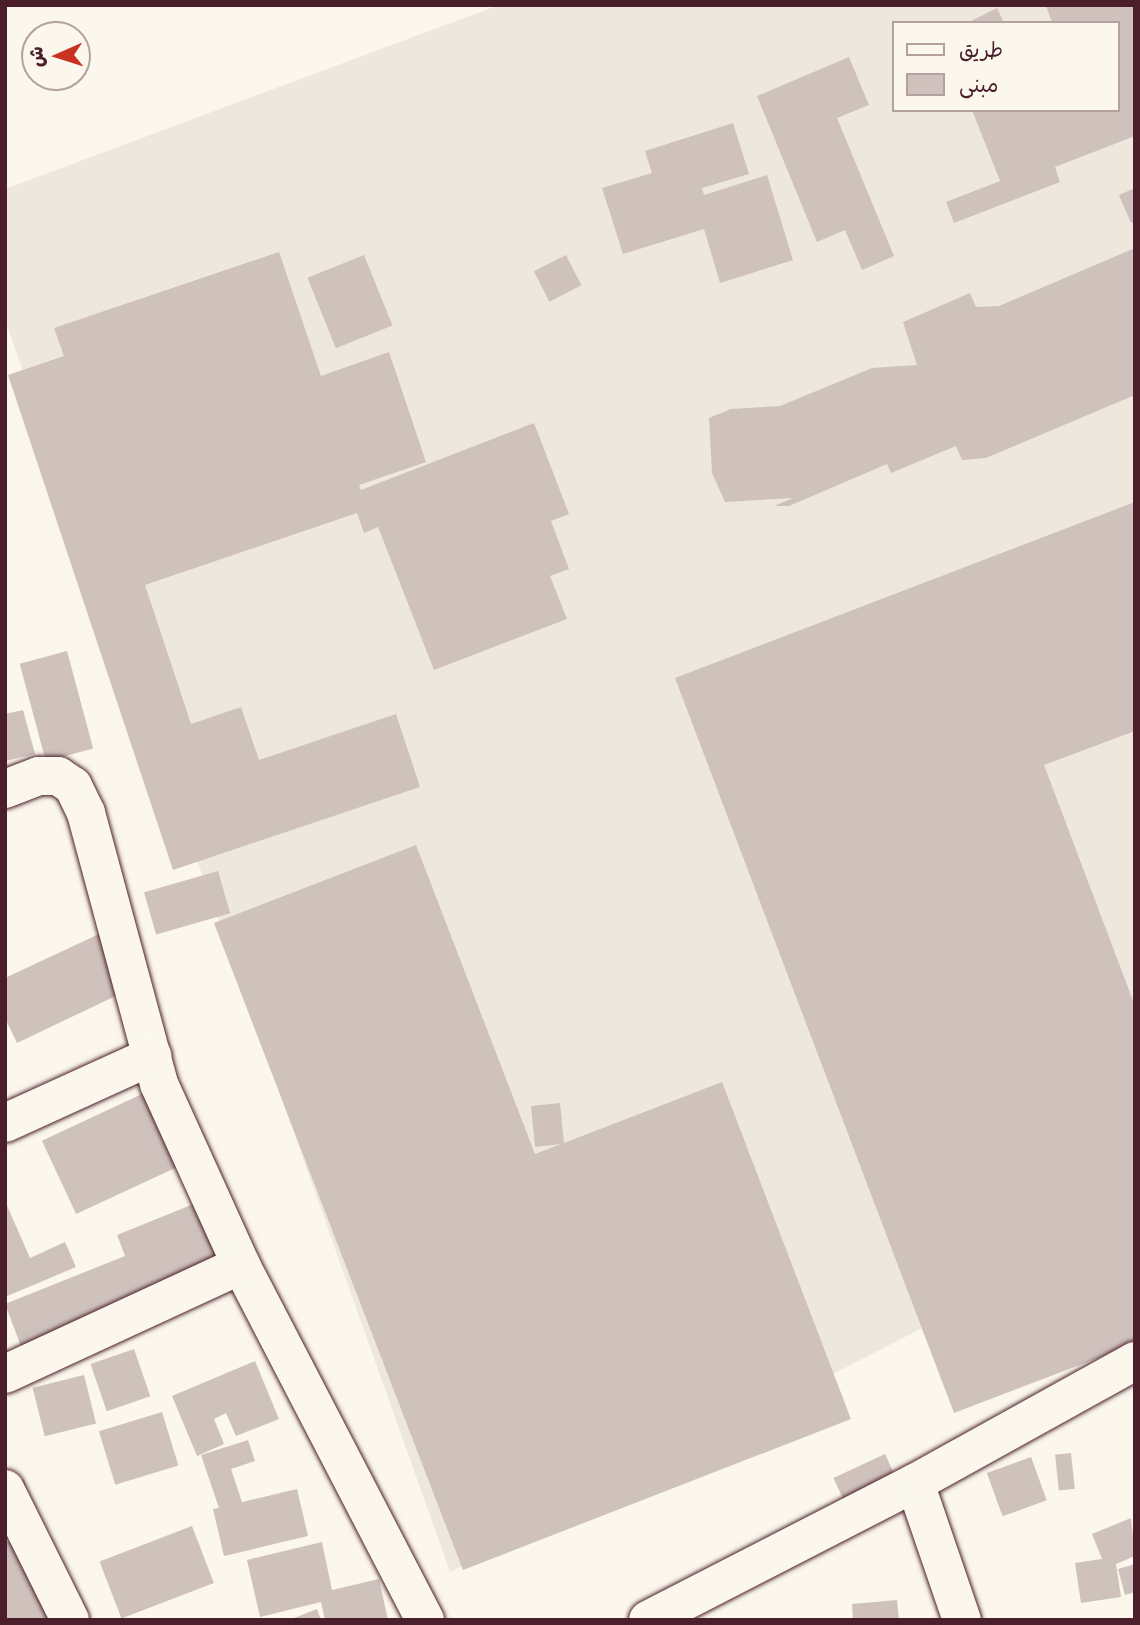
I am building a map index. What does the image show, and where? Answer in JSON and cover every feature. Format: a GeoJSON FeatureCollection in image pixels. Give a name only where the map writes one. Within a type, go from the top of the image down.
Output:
{"type":"FeatureCollection","features":[{"type":"Feature","properties":{"kind":"street"},"geometry":{"type":"LineString","coordinates":[[5,789],[38,776],[58,776],[73,786],[86,813],[159,1084],[241,1265],[425,1620]]}},
{"type":"Feature","properties":{"kind":"street"},"geometry":{"type":"LineString","coordinates":[[5,1123],[152,1056]]}},
{"type":"Feature","properties":{"kind":"street"},"geometry":{"type":"LineString","coordinates":[[5,1374],[241,1265]]}},
{"type":"Feature","properties":{"kind":"street"},"geometry":{"type":"LineString","coordinates":[[648,1620],[915,1483],[1135,1361]]}},
{"type":"Feature","properties":{"kind":"street"},"geometry":{"type":"LineString","coordinates":[[915,1483],[962,1620]]}},
{"type":"Feature","properties":{"kind":"street"},"geometry":{"type":"LineString","coordinates":[[5,1489],[70,1620]]}},
{"type":"Feature","properties":{"kind":"shaded area"},"geometry":{"type":"Polygon","coordinates":[[[499,5],[1135,5],[1135,1218],[450,1572],[5,320],[5,189],[499,5]]]}},
{"type":"Feature","properties":{"kind":"building"},"geometry":{"type":"Polygon","coordinates":[[[1046,5],[1135,5],[1135,136],[1055,167],[1060,182],[954,223],[946,202],[1000,181],[973,112],[1119,112],[1119,21],[1051,21],[1046,5]]]}},
{"type":"Feature","properties":{"kind":"building"},"geometry":{"type":"Polygon","coordinates":[[[997,8],[1003,21],[971,21],[997,8]]]}},
{"type":"Feature","properties":{"kind":"building"},"geometry":{"type":"Polygon","coordinates":[[[849,57],[869,105],[837,118],[894,256],[862,270],[845,230],[817,242],[757,96],[849,57]]]}},
{"type":"Feature","properties":{"kind":"building"},"geometry":{"type":"Polygon","coordinates":[[[733,123],[749,174],[702,188],[704,195],[767,175],[793,260],[720,283],[704,229],[623,254],[602,188],[652,173],[645,151],[733,123]]]}},
{"type":"Feature","properties":{"kind":"building"},"geometry":{"type":"Polygon","coordinates":[[[1135,188],[1135,222],[1131,223],[1119,195],[1135,188]]]}},
{"type":"Feature","properties":{"kind":"building"},"geometry":{"type":"Polygon","coordinates":[[[1135,248],[1135,395],[986,458],[962,460],[956,446],[891,473],[887,464],[789,506],[774,506],[793,498],[725,502],[712,473],[709,418],[731,409],[780,406],[872,368],[917,365],[903,322],[970,293],[976,307],[999,306],[1135,248]]]}},
{"type":"Feature","properties":{"kind":"building"},"geometry":{"type":"Polygon","coordinates":[[[279,252],[321,376],[389,352],[426,462],[359,485],[361,490],[534,423],[569,514],[551,521],[569,569],[550,576],[567,619],[434,670],[378,527],[364,533],[357,513],[145,585],[191,724],[241,707],[259,760],[396,714],[420,787],[173,870],[8,375],[64,356],[54,328],[279,252]]]}},
{"type":"Feature","properties":{"kind":"building"},"geometry":{"type":"Polygon","coordinates":[[[364,255],[392,325],[336,348],[307,278],[364,255]]]}},
{"type":"Feature","properties":{"kind":"building"},"geometry":{"type":"Polygon","coordinates":[[[566,255],[581,285],[549,302],[534,271],[566,255]]]}},
{"type":"Feature","properties":{"kind":"building"},"geometry":{"type":"Polygon","coordinates":[[[1135,502],[1135,731],[1044,765],[1135,1006],[1135,1344],[954,1413],[675,678],[1135,502]]]}},
{"type":"Feature","properties":{"kind":"building"},"geometry":{"type":"Polygon","coordinates":[[[67,651],[93,749],[46,761],[20,664],[67,651]]]}},
{"type":"Feature","properties":{"kind":"building"},"geometry":{"type":"Polygon","coordinates":[[[23,710],[35,754],[5,761],[5,714],[23,710]]]}},
{"type":"Feature","properties":{"kind":"building"},"geometry":{"type":"Polygon","coordinates":[[[416,845],[535,1154],[561,1144],[535,1147],[531,1106],[560,1103],[564,1143],[722,1082],[851,1419],[463,1570],[214,923],[416,845]]]}},
{"type":"Feature","properties":{"kind":"building"},"geometry":{"type":"Polygon","coordinates":[[[218,871],[230,913],[156,935],[144,892],[218,871]]]}},
{"type":"Feature","properties":{"kind":"building"},"geometry":{"type":"Polygon","coordinates":[[[99,934],[126,991],[17,1043],[5,1018],[5,978],[99,934]]]}},
{"type":"Feature","properties":{"kind":"building"},"geometry":{"type":"Polygon","coordinates":[[[157,1087],[191,1160],[76,1214],[42,1141],[157,1087]]]}},
{"type":"Feature","properties":{"kind":"building"},"geometry":{"type":"Polygon","coordinates":[[[5,1201],[30,1258],[65,1242],[76,1267],[5,1297],[5,1201]]]}},
{"type":"Feature","properties":{"kind":"building"},"geometry":{"type":"Polygon","coordinates":[[[196,1203],[220,1263],[27,1362],[5,1304],[125,1256],[117,1235],[196,1203]]]}},
{"type":"Feature","properties":{"kind":"building"},"geometry":{"type":"Polygon","coordinates":[[[134,1349],[150,1396],[107,1411],[91,1364],[134,1349]]]}},
{"type":"Feature","properties":{"kind":"building"},"geometry":{"type":"Polygon","coordinates":[[[255,1361],[279,1419],[236,1436],[226,1413],[214,1419],[224,1444],[197,1456],[172,1396],[255,1361]]]}},
{"type":"Feature","properties":{"kind":"building"},"geometry":{"type":"Polygon","coordinates":[[[84,1375],[96,1424],[45,1436],[33,1388],[84,1375]]]}},
{"type":"Feature","properties":{"kind":"building"},"geometry":{"type":"Polygon","coordinates":[[[162,1412],[178,1466],[115,1485],[99,1431],[162,1412]]]}},
{"type":"Feature","properties":{"kind":"building"},"geometry":{"type":"Polygon","coordinates":[[[248,1440],[255,1461],[231,1469],[242,1502],[297,1489],[308,1536],[224,1556],[213,1509],[219,1508],[201,1455],[248,1440]]]}},
{"type":"Feature","properties":{"kind":"building"},"geometry":{"type":"Polygon","coordinates":[[[1071,1453],[1075,1489],[1059,1490],[1055,1455],[1071,1453]]]}},
{"type":"Feature","properties":{"kind":"building"},"geometry":{"type":"Polygon","coordinates":[[[885,1454],[897,1480],[846,1504],[833,1478],[885,1454]]]}},
{"type":"Feature","properties":{"kind":"building"},"geometry":{"type":"Polygon","coordinates":[[[1031,1457],[1047,1500],[1003,1516],[987,1473],[1031,1457]]]}},
{"type":"Feature","properties":{"kind":"building"},"geometry":{"type":"Polygon","coordinates":[[[24,1479],[67,1620],[5,1620],[5,1543],[34,1533],[5,1540],[5,1484],[24,1479]]]}},
{"type":"Feature","properties":{"kind":"building"},"geometry":{"type":"Polygon","coordinates":[[[1131,1518],[1135,1556],[1116,1564],[1121,1597],[1081,1603],[1075,1563],[1102,1559],[1092,1534],[1131,1518]]]}},
{"type":"Feature","properties":{"kind":"building"},"geometry":{"type":"Polygon","coordinates":[[[192,1526],[214,1583],[121,1618],[100,1561],[192,1526]]]}},
{"type":"Feature","properties":{"kind":"building"},"geometry":{"type":"Polygon","coordinates":[[[322,1542],[332,1590],[379,1579],[388,1620],[325,1620],[321,1602],[260,1617],[247,1560],[322,1542]]]}},
{"type":"Feature","properties":{"kind":"building"},"geometry":{"type":"Polygon","coordinates":[[[1135,1564],[1135,1592],[1125,1595],[1118,1569],[1135,1564]]]}},
{"type":"Feature","properties":{"kind":"building"},"geometry":{"type":"Polygon","coordinates":[[[897,1600],[899,1620],[853,1620],[852,1604],[897,1600]]]}},
{"type":"Feature","properties":{"kind":"building"},"geometry":{"type":"Polygon","coordinates":[[[317,1609],[321,1620],[289,1620],[317,1609]]]}}]}
